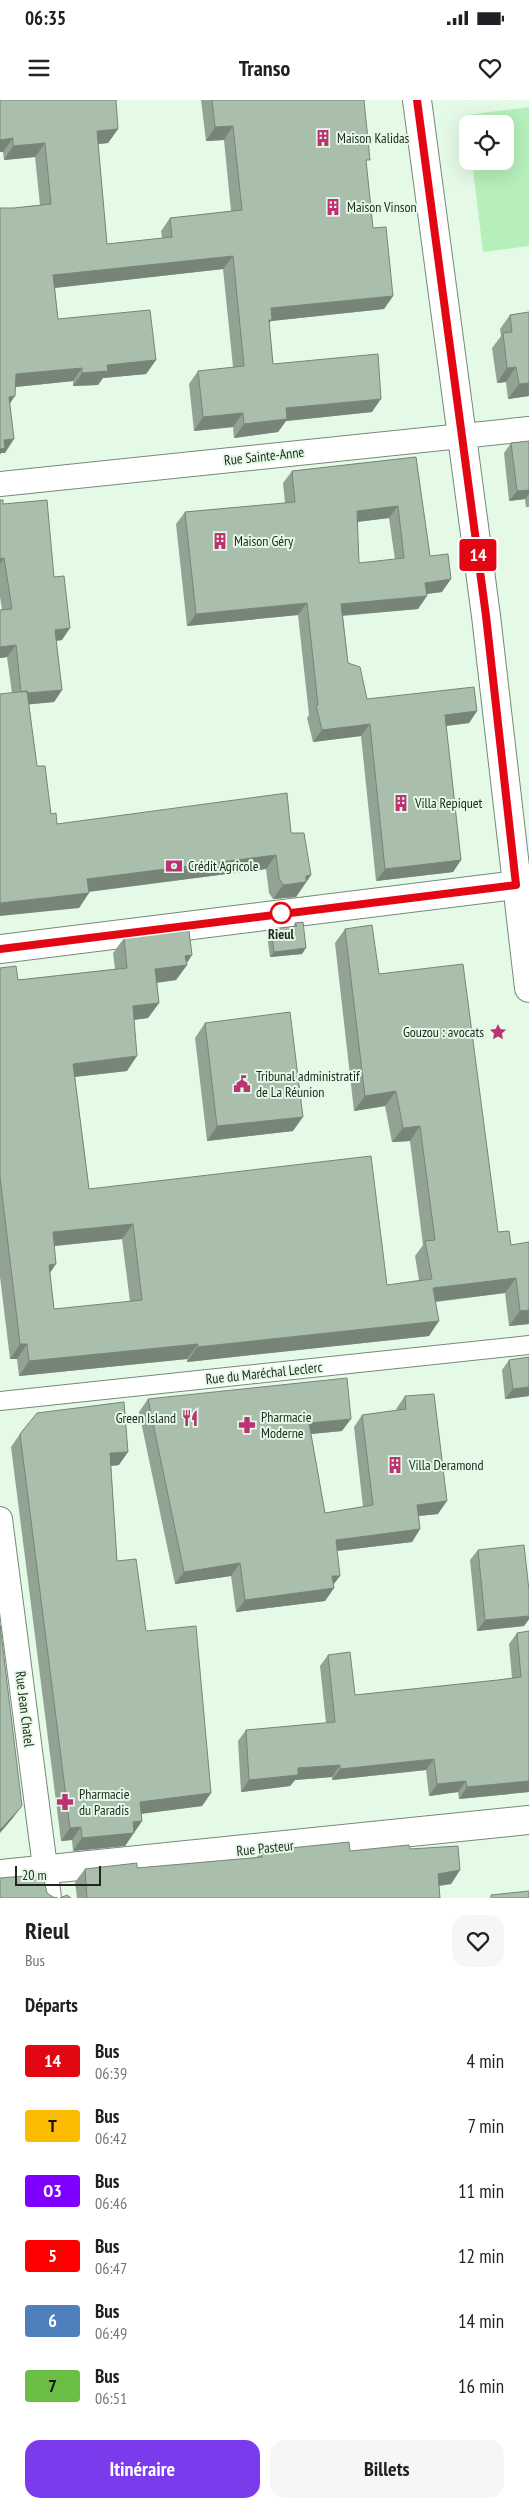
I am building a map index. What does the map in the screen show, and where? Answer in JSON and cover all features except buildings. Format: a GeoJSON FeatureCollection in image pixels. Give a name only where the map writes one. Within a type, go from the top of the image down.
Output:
{"type":"FeatureCollection","features":[{"type":"Feature","properties":{"kind":"street"},"geometry":{"type":"LineString","coordinates":[[417,100],[522,885],[529,988]]}},
{"type":"Feature","properties":{"kind":"street","name":"Rue Sainte-Anne"},"geometry":{"type":"LineString","coordinates":[[0,484],[529,428]]}},
{"type":"Feature","properties":{"kind":"street"},"geometry":{"type":"LineString","coordinates":[[0,948],[522,885]]}},
{"type":"Feature","properties":{"kind":"street","name":"Rue du Maréchal Leclerc"},"geometry":{"type":"LineString","coordinates":[[0,1402],[529,1345]]}},
{"type":"Feature","properties":{"kind":"street","name":"Rue Jean Chatel"},"geometry":{"type":"LineString","coordinates":[[0,1519],[49,1898]]}},
{"type":"Feature","properties":{"kind":"street","name":"Rue Pasteur"},"geometry":{"type":"LineString","coordinates":[[0,1874],[529,1820]]}},
{"type":"Feature","properties":{"kind":"green space"},"geometry":{"type":"Polygon","coordinates":[[[529,107],[529,246],[483,252],[473,170],[514,170],[514,115],[466,115],[529,107]]]}},
{"type":"Feature","properties":{"kind":"bus line","name":"14"},"geometry":{"type":"LineString","coordinates":[[0,949],[516,885],[486,616],[417,100]]}},
{"type":"Feature","properties":{"kind":"place","name":"Maison Kalidas"},"geometry":{"type":"Point","coordinates":[323,138]}},
{"type":"Feature","properties":{"kind":"place","name":"Maison Vinson"},"geometry":{"type":"Point","coordinates":[333,207]}},
{"type":"Feature","properties":{"kind":"place","name":"Maison Géry"},"geometry":{"type":"Point","coordinates":[220,541]}},
{"type":"Feature","properties":{"kind":"place","name":"Villa Repiquet"},"geometry":{"type":"Point","coordinates":[401,803]}},
{"type":"Feature","properties":{"kind":"place","name":"Crédit Agricole"},"geometry":{"type":"Point","coordinates":[174,866]}},
{"type":"Feature","properties":{"kind":"place","name":"Rieul"},"geometry":{"type":"Point","coordinates":[281,913]}},
{"type":"Feature","properties":{"kind":"place","name":"Gouzou : avocats"},"geometry":{"type":"Point","coordinates":[498,1032]}},
{"type":"Feature","properties":{"kind":"place","name":"Tribunal administratif de La Réunion"},"geometry":{"type":"Point","coordinates":[242,1084]}},
{"type":"Feature","properties":{"kind":"place","name":"Green Island"},"geometry":{"type":"Point","coordinates":[190,1418]}},
{"type":"Feature","properties":{"kind":"place","name":"Pharmacie Moderne"},"geometry":{"type":"Point","coordinates":[247,1425]}},
{"type":"Feature","properties":{"kind":"place","name":"Villa Deramond"},"geometry":{"type":"Point","coordinates":[395,1465]}},
{"type":"Feature","properties":{"kind":"place","name":"Pharmacie du Paradis"},"geometry":{"type":"Point","coordinates":[65,1802]}}]}
